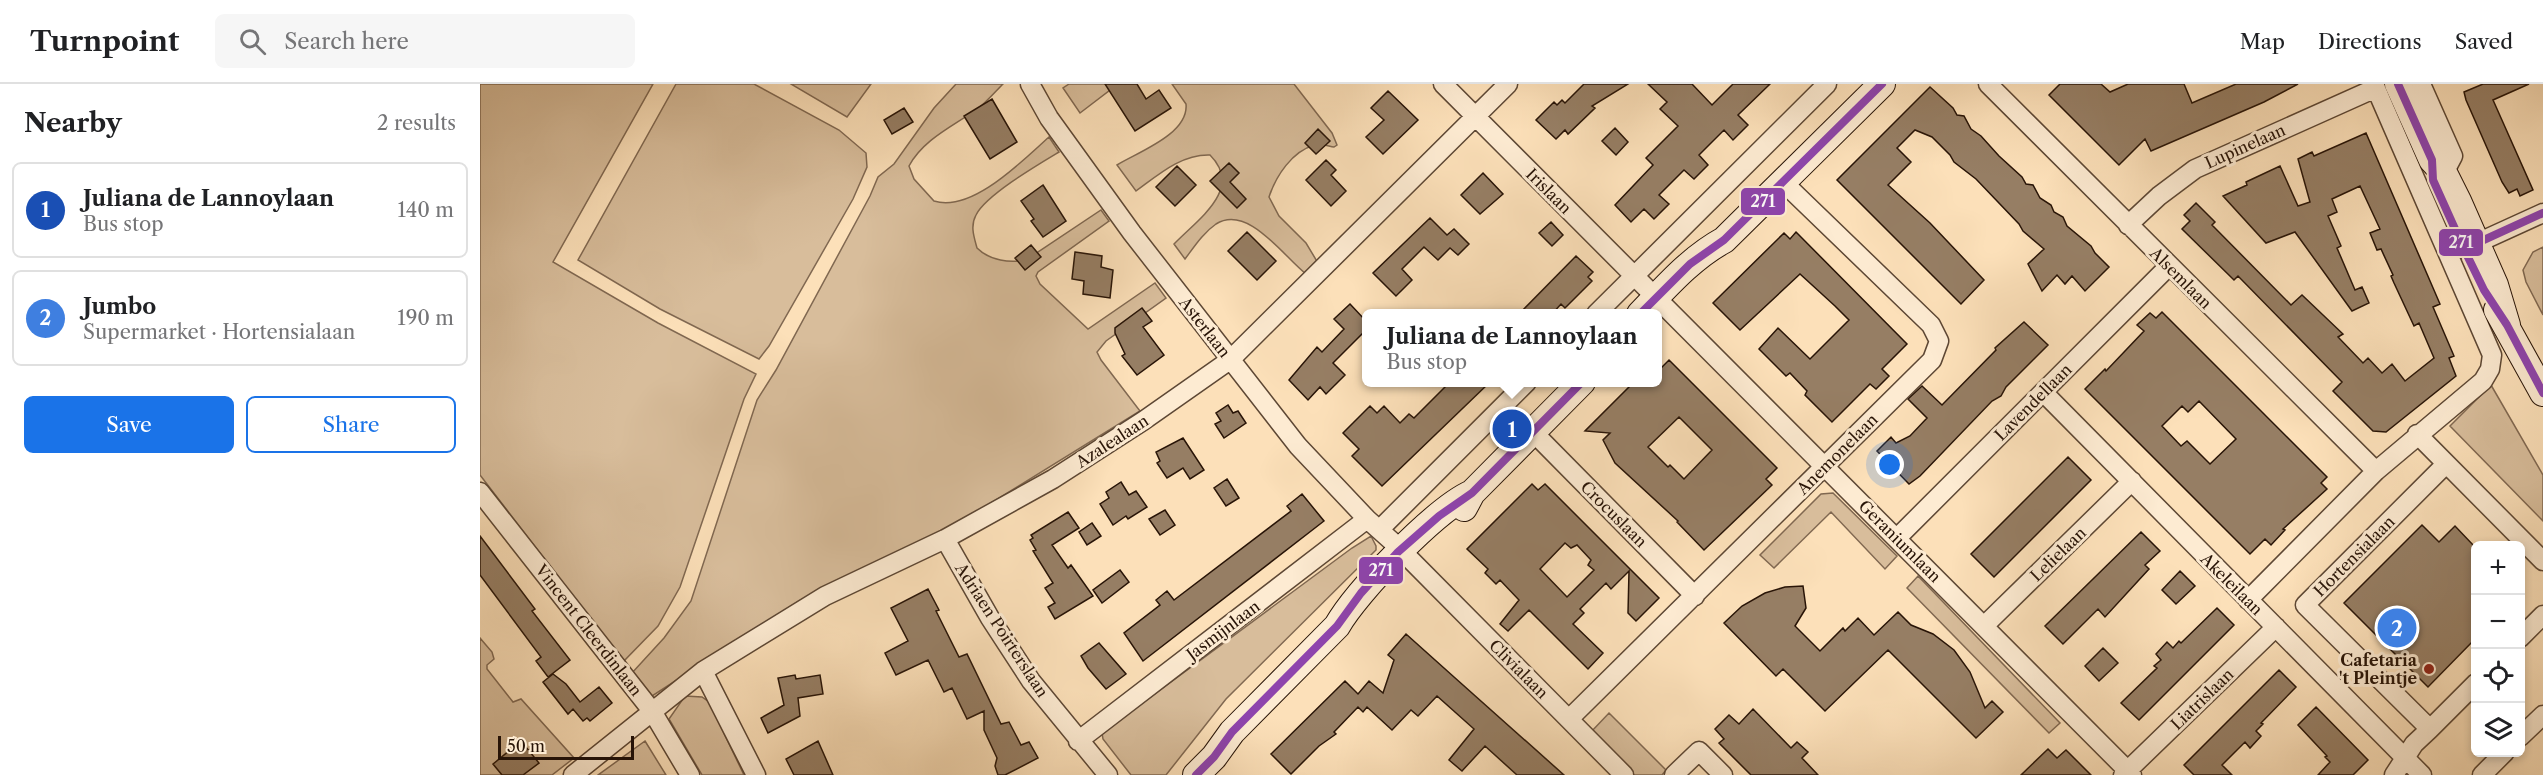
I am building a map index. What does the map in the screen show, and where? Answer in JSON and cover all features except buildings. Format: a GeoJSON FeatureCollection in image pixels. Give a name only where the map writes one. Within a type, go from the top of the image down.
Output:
{"type":"FeatureCollection","features":[{"type":"Feature","properties":{"kind":"street","name":"Asterlaan"},"geometry":{"type":"LineString","coordinates":[[1030,84],[1049,118],[1132,233],[1298,446],[1408,557]]}},
{"type":"Feature","properties":{"kind":"street","name":"Irislaan"},"geometry":{"type":"LineString","coordinates":[[1443,84],[1634,276],[1655,309]]}},
{"type":"Feature","properties":{"kind":"street","name":"Azalealaan"},"geometry":{"type":"LineString","coordinates":[[573,775],[703,671],[825,596],[945,539],[1053,479],[1143,421],[1230,360],[1508,84]]}},
{"type":"Feature","properties":{"kind":"street"},"geometry":{"type":"LineString","coordinates":[[1601,309],[1827,84]]}},
{"type":"Feature","properties":{"kind":"street"},"geometry":{"type":"LineString","coordinates":[[1655,309],[1686,267],[1711,247],[1724,240],[1882,84]]}},
{"type":"Feature","properties":{"kind":"street","name":"Alsemlaan"},"geometry":{"type":"LineString","coordinates":[[1988,84],[2376,471]]}},
{"type":"Feature","properties":{"kind":"street"},"geometry":{"type":"LineString","coordinates":[[2421,84],[2453,156],[2438,167]]}},
{"type":"Feature","properties":{"kind":"street"},"geometry":{"type":"LineString","coordinates":[[2383,85],[2438,167],[2470,246],[2495,285],[2507,325],[2543,393]]}},
{"type":"Feature","properties":{"kind":"street"},"geometry":{"type":"LineString","coordinates":[[2248,600],[2376,471],[2417,434],[2483,381],[2490,369],[2492,355],[2383,85]]}},
{"type":"Feature","properties":{"kind":"street","name":"Lupinelaan"},"geometry":{"type":"LineString","coordinates":[[2128,225],[2159,196],[2195,169],[2383,85]]}},
{"type":"Feature","properties":{"kind":"street","name":"Anemonelaan"},"geometry":{"type":"LineString","coordinates":[[1569,719],[1932,360],[1939,341],[1931,326],[1783,182]]}},
{"type":"Feature","properties":{"kind":"street"},"geometry":{"type":"LineString","coordinates":[[2470,246],[2543,213]]}},
{"type":"Feature","properties":{"kind":"street","name":"Lavendellaan"},"geometry":{"type":"LineString","coordinates":[[1897,538],[2169,266]]}},
{"type":"Feature","properties":{"kind":"street","name":"Geraniumlaan"},"geometry":{"type":"LineString","coordinates":[[1662,315],[1825,466],[2128,774]]}},
{"type":"Feature","properties":{"kind":"street","name":"Jasmijnlaan"},"geometry":{"type":"LineString","coordinates":[[1078,741],[1374,524],[1522,387]]}},
{"type":"Feature","properties":{"kind":"street"},"geometry":{"type":"LineString","coordinates":[[1206,769],[1232,732],[1337,626],[1355,617],[1372,604],[1408,557],[1453,522],[1472,493],[1577,387]]}},
{"type":"Feature","properties":{"kind":"street","name":"Akeleilaan"},"geometry":{"type":"LineString","coordinates":[[2043,392],[2422,775]]}},
{"type":"Feature","properties":{"kind":"street","name":"Crocuslaan"},"geometry":{"type":"LineString","coordinates":[[1533,432],[1695,596]]}},
{"type":"Feature","properties":{"kind":"street"},"geometry":{"type":"LineString","coordinates":[[2417,434],[2543,561]]}},
{"type":"Feature","properties":{"kind":"street","name":"Hortensialaan"},"geometry":{"type":"LineString","coordinates":[[2430,729],[2304,605],[2446,464]]}},
{"type":"Feature","properties":{"kind":"street","name":"Lelielaan"},"geometry":{"type":"LineString","coordinates":[[1984,626],[2132,481]]}},
{"type":"Feature","properties":{"kind":"street","name":"Vincent Cleerdinlaan"},"geometry":{"type":"LineString","coordinates":[[480,492],[652,711],[690,775]]}},
{"type":"Feature","properties":{"kind":"street","name":"Adriaen Poirterslaan"},"geometry":{"type":"LineString","coordinates":[[945,539],[990,618],[1031,681],[1108,775]]}},
{"type":"Feature","properties":{"kind":"street","name":"Clivialaan"},"geometry":{"type":"LineString","coordinates":[[1408,557],[1624,775]]}},
{"type":"Feature","properties":{"kind":"street"},"geometry":{"type":"LineString","coordinates":[[2525,633],[2543,615]]}},
{"type":"Feature","properties":{"kind":"street","name":"Liatrislaan"},"geometry":{"type":"LineString","coordinates":[[2128,774],[2276,627]]}},
{"type":"Feature","properties":{"kind":"street"},"geometry":{"type":"LineString","coordinates":[[703,671],[756,775]]}},
{"type":"Feature","properties":{"kind":"street"},"geometry":{"type":"LineString","coordinates":[[2394,775],[2414,744],[2471,687]]}},
{"type":"Feature","properties":{"kind":"street"},"geometry":{"type":"LineString","coordinates":[[2525,732],[2543,715]]}},
{"type":"Feature","properties":{"kind":"street"},"geometry":{"type":"LineString","coordinates":[[1674,775],[1699,751],[1723,775]]}},
{"type":"Feature","properties":{"kind":"street"},"geometry":{"type":"LineString","coordinates":[[2482,775],[2501,757]]}},
{"type":"Feature","properties":{"kind":"shaded area"},"geometry":{"type":"Polygon","coordinates":[[[480,84],[653,84],[553,262],[658,323],[756,374],[744,399],[680,587],[658,626],[621,664],[557,575],[480,475],[480,84]]]}},
{"type":"Feature","properties":{"kind":"shaded area"},"geometry":{"type":"Polygon","coordinates":[[[676,84],[754,84],[839,130],[866,153],[867,167],[853,199],[769,346],[759,359],[660,309],[578,260],[676,84]]]}},
{"type":"Feature","properties":{"kind":"shaded area"},"geometry":{"type":"Polygon","coordinates":[[[791,84],[871,84],[847,117],[791,84]]]}},
{"type":"Feature","properties":{"kind":"shaded area"},"geometry":{"type":"Polygon","coordinates":[[[956,84],[1003,84],[980,107],[923,147],[909,166],[914,179],[934,201],[949,203],[964,199],[996,182],[1049,137],[1059,152],[1001,189],[976,215],[973,227],[977,248],[988,256],[1000,260],[1026,260],[1101,210],[1109,221],[1038,272],[1036,276],[1040,284],[1088,329],[1155,283],[1166,298],[1106,341],[1097,352],[1140,411],[965,519],[799,601],[649,698],[631,674],[664,638],[691,601],[757,400],[776,370],[870,196],[878,177],[894,164],[934,108],[956,84]]]}},
{"type":"Feature","properties":{"kind":"shaded area"},"geometry":{"type":"Polygon","coordinates":[[[1069,84],[1118,84],[1080,113],[1063,88],[1069,84]]]}},
{"type":"Feature","properties":{"kind":"shaded area"},"geometry":{"type":"Polygon","coordinates":[[[1172,84],[1294,84],[1332,133],[1337,145],[1334,147],[1317,144],[1299,153],[1286,165],[1269,197],[1279,216],[1306,243],[1318,263],[1306,274],[1264,235],[1240,221],[1228,220],[1216,224],[1185,259],[1174,244],[1205,214],[1220,192],[1222,180],[1219,168],[1210,155],[1189,158],[1180,162],[1161,172],[1136,191],[1117,165],[1160,141],[1179,124],[1185,115],[1186,104],[1172,84]]]}},
{"type":"Feature","properties":{"kind":"shaded area"},"geometry":{"type":"Polygon","coordinates":[[[2543,247],[2543,315],[2526,282],[2523,270],[2533,252],[2543,247]]]}},
{"type":"Feature","properties":{"kind":"shaded area"},"geometry":{"type":"Polygon","coordinates":[[[2491,385],[2543,475],[2543,521],[2450,426],[2491,385]]]}},
{"type":"Feature","properties":{"kind":"shaded area"},"geometry":{"type":"Polygon","coordinates":[[[1833,493],[1897,556],[1885,569],[1831,512],[1774,568],[1760,555],[1821,494],[1833,493]]]}},
{"type":"Feature","properties":{"kind":"shaded area"},"geometry":{"type":"Polygon","coordinates":[[[1371,536],[1376,550],[1226,699],[1166,775],[1131,775],[1103,739],[1102,733],[1371,536]]]}},
{"type":"Feature","properties":{"kind":"shaded area"},"geometry":{"type":"Polygon","coordinates":[[[1918,576],[2060,723],[2049,733],[1907,588],[1918,576]]]}},
{"type":"Feature","properties":{"kind":"shaded area"},"geometry":{"type":"Polygon","coordinates":[[[480,638],[492,652],[494,659],[487,665],[487,669],[513,702],[521,699],[574,758],[552,775],[480,775],[480,638]]]}},
{"type":"Feature","properties":{"kind":"shaded area"},"geometry":{"type":"Polygon","coordinates":[[[685,696],[702,697],[709,702],[744,775],[702,775],[669,719],[685,696]]]}},
{"type":"Feature","properties":{"kind":"shaded area"},"geometry":{"type":"Polygon","coordinates":[[[1609,713],[1666,770],[1662,775],[1634,775],[1591,732],[1609,713]]]}},
{"type":"Feature","properties":{"kind":"shaded area"},"geometry":{"type":"Polygon","coordinates":[[[645,741],[666,775],[598,775],[645,741]]]}},
{"type":"Feature","properties":{"kind":"transit line","name":"271"},"geometry":{"type":"LineString","coordinates":[[1645,309],[1690,264],[1724,240],[1882,84]]}},
{"type":"Feature","properties":{"kind":"transit line","name":"271"},"geometry":{"type":"LineString","coordinates":[[2398,84],[2432,160],[2433,180],[2464,249],[2484,290],[2507,325],[2543,393]]}},
{"type":"Feature","properties":{"kind":"transit line","name":"271"},"geometry":{"type":"LineString","coordinates":[[2464,249],[2543,213]]}},
{"type":"Feature","properties":{"kind":"transit line","name":"271"},"geometry":{"type":"LineString","coordinates":[[1196,775],[1214,757],[1232,732],[1337,626],[1361,593],[1398,552],[1439,516],[1472,493],[1577,387]]}},
{"type":"Feature","properties":{"kind":"place","name":"Juliana de Lannoylaan"},"geometry":{"type":"Point","coordinates":[1512,429]}},
{"type":"Feature","properties":{"kind":"place","name":"Jumbo"},"geometry":{"type":"Point","coordinates":[2397,628]}},
{"type":"Feature","properties":{"kind":"place","name":"Cafetaria 't Pleintje"},"geometry":{"type":"Point","coordinates":[2429,669]}}]}
